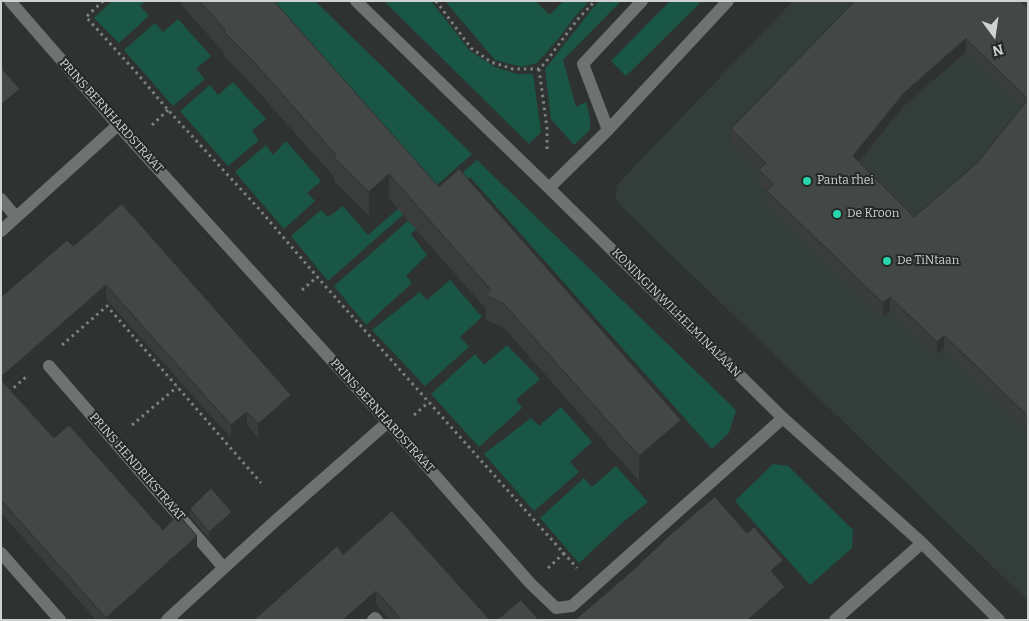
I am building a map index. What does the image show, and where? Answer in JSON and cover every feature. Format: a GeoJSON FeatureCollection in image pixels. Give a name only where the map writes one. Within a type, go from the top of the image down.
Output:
{"type":"FeatureCollection","features":[{"type":"Feature","properties":{"kind":"street","name":"PRINS BERNHARDSTRAAT"},"geometry":{"type":"LineString","coordinates":[[10,1],[118,125],[388,422],[530,583],[556,608],[572,606],[783,418]]}},
{"type":"Feature","properties":{"kind":"street","name":"KONINGIN WILHELMINALAAN"},"geometry":{"type":"LineString","coordinates":[[356,1],[783,418],[922,543],[999,620]]}},
{"type":"Feature","properties":{"kind":"street"},"geometry":{"type":"LineString","coordinates":[[608,130],[582,64],[642,1]]}},
{"type":"Feature","properties":{"kind":"street"},"geometry":{"type":"LineString","coordinates":[[549,188],[608,130],[728,1]]}},
{"type":"Feature","properties":{"kind":"street"},"geometry":{"type":"LineString","coordinates":[[1,231],[118,125]]}},
{"type":"Feature","properties":{"kind":"street"},"geometry":{"type":"LineString","coordinates":[[1,199],[16,217]]}},
{"type":"Feature","properties":{"kind":"street","name":"PRINS HENDRIKSTRAAT"},"geometry":{"type":"LineString","coordinates":[[49,366],[224,568]]}},
{"type":"Feature","properties":{"kind":"street"},"geometry":{"type":"LineString","coordinates":[[166,620],[388,422]]}},
{"type":"Feature","properties":{"kind":"street"},"geometry":{"type":"LineString","coordinates":[[836,620],[922,543]]}},
{"type":"Feature","properties":{"kind":"street"},"geometry":{"type":"LineString","coordinates":[[1,553],[60,620]]}},
{"type":"Feature","properties":{"kind":"path"},"geometry":{"type":"LineString","coordinates":[[103,1],[86,17],[259,209],[593,588]]}},
{"type":"Feature","properties":{"kind":"path"},"geometry":{"type":"LineString","coordinates":[[436,1],[471,48],[492,62],[513,69],[539,69],[577,20],[595,1]]}},
{"type":"Feature","properties":{"kind":"path"},"geometry":{"type":"LineString","coordinates":[[539,69],[547,128],[549,188]]}},
{"type":"Feature","properties":{"kind":"path"},"geometry":{"type":"LineString","coordinates":[[58,348],[107,306],[261,483]]}},
{"type":"Feature","properties":{"kind":"path"},"geometry":{"type":"LineString","coordinates":[[8,392],[30,373]]}},
{"type":"Feature","properties":{"kind":"path"},"geometry":{"type":"LineString","coordinates":[[114,441],[177,386]]}},
{"type":"Feature","properties":{"kind":"shaded area"},"geometry":{"type":"Polygon","coordinates":[[[793,1],[1028,1],[1028,601],[619,204],[615,196],[617,185],[793,1]]]}},
{"type":"Feature","properties":{"kind":"green space"},"geometry":{"type":"Polygon","coordinates":[[[112,1],[145,1],[140,6],[149,16],[119,43],[94,18],[112,1]]]}},
{"type":"Feature","properties":{"kind":"green space"},"geometry":{"type":"Polygon","coordinates":[[[270,1],[315,1],[472,154],[328,281],[291,236],[321,210],[328,217],[343,206],[368,235],[430,181],[270,1]]]}},
{"type":"Feature","properties":{"kind":"green space"},"geometry":{"type":"Polygon","coordinates":[[[384,1],[431,1],[470,51],[495,67],[517,74],[533,74],[541,132],[529,144],[384,1]]]}},
{"type":"Feature","properties":{"kind":"green space"},"geometry":{"type":"Polygon","coordinates":[[[445,1],[535,1],[550,15],[563,1],[589,1],[537,63],[522,67],[495,60],[445,1]]]}},
{"type":"Feature","properties":{"kind":"green space"},"geometry":{"type":"Polygon","coordinates":[[[600,1],[621,1],[563,60],[576,107],[586,102],[590,118],[590,130],[574,145],[551,119],[545,69],[600,1]]]}},
{"type":"Feature","properties":{"kind":"green space"},"geometry":{"type":"Polygon","coordinates":[[[670,1],[702,1],[626,76],[611,61],[670,1]]]}},
{"type":"Feature","properties":{"kind":"green space"},"geometry":{"type":"Polygon","coordinates":[[[178,19],[211,56],[196,69],[205,79],[173,106],[124,50],[155,23],[163,32],[178,19]]]}},
{"type":"Feature","properties":{"kind":"green space"},"geometry":{"type":"Polygon","coordinates":[[[233,82],[266,119],[252,131],[259,140],[228,166],[180,111],[210,85],[218,95],[233,82]]]}},
{"type":"Feature","properties":{"kind":"green space"},"geometry":{"type":"Polygon","coordinates":[[[286,141],[321,181],[307,193],[315,201],[284,229],[235,172],[266,145],[273,155],[286,141]]]}},
{"type":"Feature","properties":{"kind":"green space"},"geometry":{"type":"Polygon","coordinates":[[[477,160],[736,410],[729,433],[712,449],[470,177],[411,234],[427,255],[406,276],[412,283],[366,325],[334,286],[477,160]]]}},
{"type":"Feature","properties":{"kind":"green space"},"geometry":{"type":"Polygon","coordinates":[[[450,280],[482,317],[460,337],[469,347],[425,386],[372,330],[420,292],[427,300],[450,280]]]}},
{"type":"Feature","properties":{"kind":"green space"},"geometry":{"type":"Polygon","coordinates":[[[507,345],[540,379],[516,400],[522,408],[479,447],[431,394],[475,354],[484,365],[507,345]]]}},
{"type":"Feature","properties":{"kind":"green space"},"geometry":{"type":"Polygon","coordinates":[[[561,407],[592,442],[570,462],[579,472],[534,511],[484,454],[531,418],[539,426],[561,407]]]}},
{"type":"Feature","properties":{"kind":"green space"},"geometry":{"type":"Polygon","coordinates":[[[773,464],[788,466],[853,530],[852,548],[810,585],[735,501],[773,464]]]}},
{"type":"Feature","properties":{"kind":"green space"},"geometry":{"type":"Polygon","coordinates":[[[616,466],[648,502],[623,522],[579,563],[540,518],[584,478],[592,487],[616,466]]]}},
{"type":"Feature","properties":{"kind":"building"},"geometry":{"type":"Polygon","coordinates":[[[200,1],[274,1],[439,187],[459,169],[681,420],[639,456],[504,304],[486,295],[491,290],[389,174],[369,192],[334,157],[336,155],[254,62],[224,32],[225,30],[200,1]]]}},
{"type":"Feature","properties":{"kind":"building","name":"De Kroon"},"geometry":{"type":"Polygon","coordinates":[[[855,1],[1020,1],[1028,8],[1028,99],[1028,416],[944,335],[937,342],[890,297],[883,303],[767,191],[773,184],[759,170],[766,163],[731,129],[855,1]],[[966,39],[904,93],[853,156],[914,217],[977,163],[1028,99],[966,39]]]}},
{"type":"Feature","properties":{"kind":"building"},"geometry":{"type":"Polygon","coordinates":[[[1,68],[20,89],[1,105],[1,68]]]}},
{"type":"Feature","properties":{"kind":"building"},"geometry":{"type":"Polygon","coordinates":[[[122,204],[291,395],[258,424],[247,412],[231,425],[106,285],[1,377],[1,297],[67,240],[73,246],[122,204]]]}},
{"type":"Feature","properties":{"kind":"building"},"geometry":{"type":"Polygon","coordinates":[[[1,380],[54,438],[69,425],[163,530],[178,514],[197,536],[106,618],[1,500],[1,380]]]}},
{"type":"Feature","properties":{"kind":"building"},"geometry":{"type":"Polygon","coordinates":[[[211,488],[232,512],[209,532],[190,509],[211,488]]]}},
{"type":"Feature","properties":{"kind":"building"},"geometry":{"type":"Polygon","coordinates":[[[715,497],[747,533],[754,527],[783,560],[771,571],[785,587],[748,620],[575,620],[632,571],[672,533],[715,497]]]}},
{"type":"Feature","properties":{"kind":"building"},"geometry":{"type":"Polygon","coordinates":[[[392,511],[490,620],[402,620],[376,591],[343,620],[254,620],[337,546],[343,554],[392,511]]]}},
{"type":"Feature","properties":{"kind":"building"},"geometry":{"type":"Polygon","coordinates":[[[521,600],[539,620],[497,620],[521,600]]]}},
{"type":"Feature","properties":{"kind":"place","name":"Panta rhei"},"geometry":{"type":"Point","coordinates":[807,181]}},
{"type":"Feature","properties":{"kind":"place","name":"De Kroon"},"geometry":{"type":"Point","coordinates":[837,214]}},
{"type":"Feature","properties":{"kind":"place","name":"De TiNtaan"},"geometry":{"type":"Point","coordinates":[887,261]}}]}
